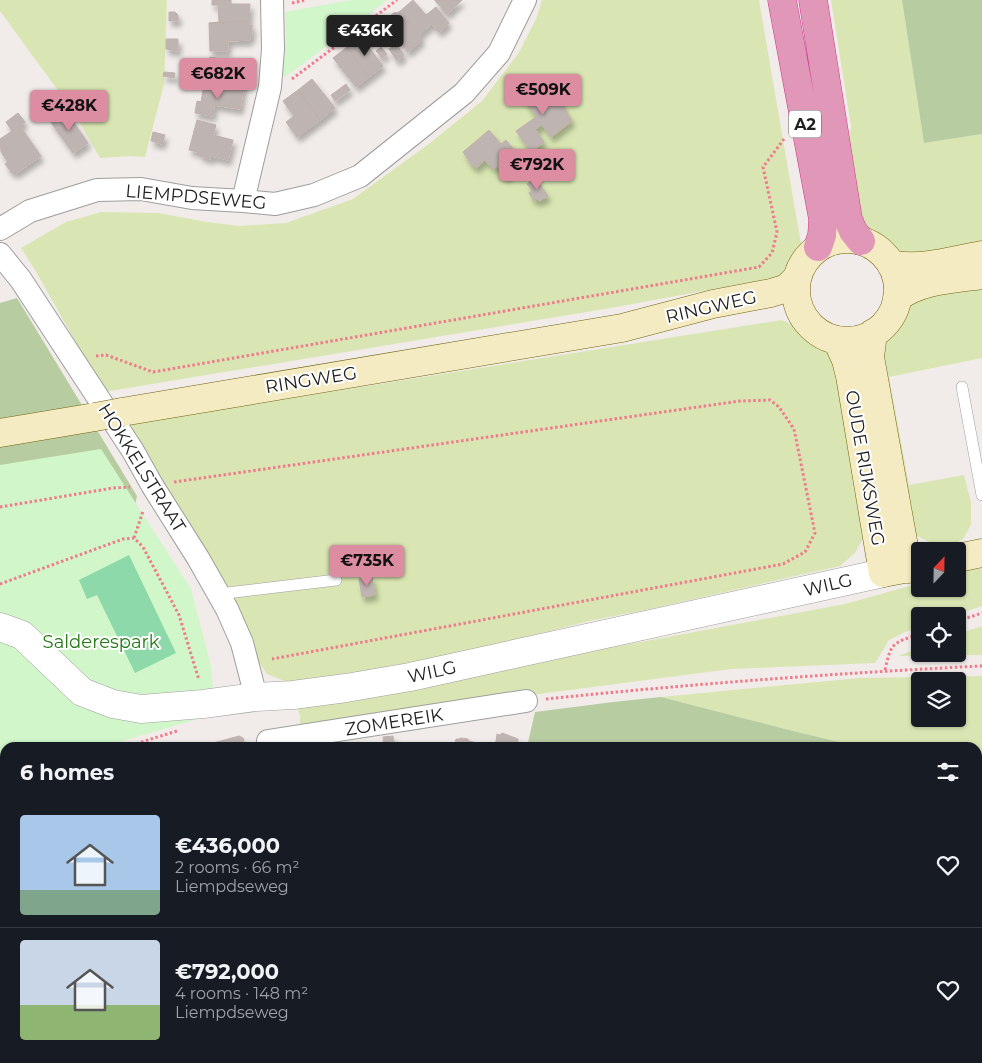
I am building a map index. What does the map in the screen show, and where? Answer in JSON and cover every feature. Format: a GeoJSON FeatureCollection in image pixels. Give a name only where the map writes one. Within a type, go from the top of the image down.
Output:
{"type":"FeatureCollection","features":[{"type":"Feature","properties":{"kind":"highway","name":"A2"},"geometry":{"type":"LineString","coordinates":[[782,0],[823,219],[822,236],[818,247]]}},
{"type":"Feature","properties":{"kind":"highway","name":"A2"},"geometry":{"type":"LineString","coordinates":[[813,0],[848,219],[853,231],[861,240]]}},
{"type":"Feature","properties":{"kind":"main road"},"geometry":{"type":"LineString","coordinates":[[846,239],[861,240],[874,246],[891,264],[898,288],[897,298],[888,319],[873,334],[861,340],[837,340],[814,329],[803,315],[797,303],[795,292],[796,280],[800,268],[808,256],[818,247],[832,241],[846,239]]}},
{"type":"Feature","properties":{"kind":"main road"},"geometry":{"type":"LineString","coordinates":[[891,264],[900,267],[920,267],[982,255]]}},
{"type":"Feature","properties":{"kind":"main road"},"geometry":{"type":"LineString","coordinates":[[897,298],[906,291],[925,284],[982,275]]}},
{"type":"Feature","properties":{"kind":"main road","name":"RINGWEG"},"geometry":{"type":"LineString","coordinates":[[0,434],[622,328],[712,304],[771,293],[787,288],[796,280]]}},
{"type":"Feature","properties":{"kind":"main road","name":"RINGWEG"},"geometry":{"type":"LineString","coordinates":[[622,328],[709,323],[772,312],[791,312],[803,315]]}},
{"type":"Feature","properties":{"kind":"main road","name":"OUDE RIJKSWEG"},"geometry":{"type":"LineString","coordinates":[[873,334],[870,357],[904,569]]}},
{"type":"Feature","properties":{"kind":"main road","name":"OUDE RIJKSWEG"},"geometry":{"type":"LineString","coordinates":[[837,340],[846,360],[904,569]]}},
{"type":"Feature","properties":{"kind":"main road"},"geometry":{"type":"LineString","coordinates":[[966,556],[982,553]]}},
{"type":"Feature","properties":{"kind":"street"},"geometry":{"type":"LineString","coordinates":[[243,200],[270,87],[272,0]]}},
{"type":"Feature","properties":{"kind":"street","name":"LIEMPDSEWEG"},"geometry":{"type":"LineString","coordinates":[[0,229],[30,211],[97,190],[141,189],[192,198],[243,200],[275,204],[314,194],[360,176],[464,93],[499,53],[525,0]]}},
{"type":"Feature","properties":{"kind":"street","name":"HOKKELSTRAAT"},"geometry":{"type":"LineString","coordinates":[[0,254],[21,280],[133,451],[228,609],[242,643],[256,697]]}},
{"type":"Feature","properties":{"kind":"street","name":"WILG"},"geometry":{"type":"LineString","coordinates":[[0,626],[22,634],[82,692],[113,704],[141,709],[293,695],[410,677],[904,569]]}},
{"type":"Feature","properties":{"kind":"street","name":"ZOMEREIK"},"geometry":{"type":"LineString","coordinates":[[268,742],[526,701]]}},
{"type":"Feature","properties":{"kind":"lane"},"geometry":{"type":"LineString","coordinates":[[962,387],[982,495]]}},
{"type":"Feature","properties":{"kind":"lane"},"geometry":{"type":"LineString","coordinates":[[219,594],[336,580]]}},
{"type":"Feature","properties":{"kind":"path"},"geometry":{"type":"LineString","coordinates":[[270,87],[294,79],[397,0]]}},
{"type":"Feature","properties":{"kind":"path"},"geometry":{"type":"LineString","coordinates":[[78,366],[94,356],[106,354],[153,372],[759,268],[772,253],[777,232],[762,167],[785,138]]}},
{"type":"Feature","properties":{"kind":"path"},"geometry":{"type":"LineString","coordinates":[[0,507],[114,488],[152,485],[740,401],[770,400],[779,407],[794,429],[815,533],[805,552],[783,564],[272,659]]}},
{"type":"Feature","properties":{"kind":"path"},"geometry":{"type":"LineString","coordinates":[[0,584],[123,539],[134,538],[143,547],[179,615],[200,684],[203,704]]}},
{"type":"Feature","properties":{"kind":"path"},"geometry":{"type":"LineString","coordinates":[[966,619],[982,613]]}},
{"type":"Feature","properties":{"kind":"path"},"geometry":{"type":"LineString","coordinates":[[885,670],[892,646],[911,637]]}},
{"type":"Feature","properties":{"kind":"path"},"geometry":{"type":"LineString","coordinates":[[526,701],[649,688],[885,670],[982,666]]}},
{"type":"Feature","properties":{"kind":"path"},"geometry":{"type":"LineString","coordinates":[[142,742],[178,731]]}},
{"type":"Feature","properties":{"kind":"green space"},"geometry":{"type":"Polygon","coordinates":[[[0,0],[167,0],[164,84],[145,157],[100,158],[73,111],[0,11],[0,0]]]}},
{"type":"Feature","properties":{"kind":"green space"},"geometry":{"type":"Polygon","coordinates":[[[351,0],[387,0],[285,77],[283,75],[286,36],[285,12],[351,0]]]}},
{"type":"Feature","properties":{"kind":"green space"},"geometry":{"type":"Polygon","coordinates":[[[542,0],[759,0],[802,250],[793,262],[789,275],[611,308],[104,392],[21,248],[66,222],[101,212],[158,213],[240,226],[286,223],[353,199],[430,143],[482,101],[518,54],[536,19],[542,0]]]}},
{"type":"Feature","properties":{"kind":"green space"},"geometry":{"type":"Polygon","coordinates":[[[831,0],[902,0],[924,143],[982,134],[982,246],[900,259],[865,230],[855,212],[847,162],[851,126],[831,0]]]}},
{"type":"Feature","properties":{"kind":"green space"},"geometry":{"type":"Polygon","coordinates":[[[902,0],[982,0],[982,134],[924,143],[902,0]]]}},
{"type":"Feature","properties":{"kind":"green space"},"geometry":{"type":"Polygon","coordinates":[[[982,285],[982,358],[889,377],[909,485],[964,475],[971,502],[971,524],[964,538],[958,542],[930,542],[917,536],[904,515],[882,343],[898,324],[902,312],[912,303],[929,293],[982,285]]]}},
{"type":"Feature","properties":{"kind":"green space"},"geometry":{"type":"Polygon","coordinates":[[[17,298],[137,496],[129,534],[0,577],[0,303],[17,298]]]}},
{"type":"Feature","properties":{"kind":"green space"},"geometry":{"type":"Polygon","coordinates":[[[782,320],[802,329],[833,354],[864,537],[855,553],[840,566],[589,621],[365,678],[297,686],[267,674],[255,657],[122,425],[782,320]]]}},
{"type":"Feature","properties":{"kind":"green space","name":"Salderespark"},"geometry":{"type":"Polygon","coordinates":[[[101,449],[191,589],[211,666],[215,714],[119,742],[0,742],[0,465],[101,449]]]}},
{"type":"Feature","properties":{"kind":"green space"},"geometry":{"type":"Polygon","coordinates":[[[129,555],[176,653],[135,673],[97,595],[87,599],[79,580],[129,555]]]}},
{"type":"Feature","properties":{"kind":"green space"},"geometry":{"type":"Polygon","coordinates":[[[982,568],[982,606],[966,611],[966,607],[911,607],[911,630],[889,640],[875,663],[731,669],[531,695],[300,729],[300,716],[297,706],[845,604],[911,586],[911,598],[966,598],[966,571],[982,568]]]}},
{"type":"Feature","properties":{"kind":"green space"},"geometry":{"type":"Polygon","coordinates":[[[982,626],[982,655],[966,655],[966,631],[982,626]]]}},
{"type":"Feature","properties":{"kind":"green space"},"geometry":{"type":"Polygon","coordinates":[[[911,651],[911,656],[898,656],[911,651]]]}},
{"type":"Feature","properties":{"kind":"green space"},"geometry":{"type":"Polygon","coordinates":[[[966,676],[982,676],[982,742],[839,742],[661,697],[859,678],[911,677],[911,727],[966,727],[966,676]]]}},
{"type":"Feature","properties":{"kind":"green space"},"geometry":{"type":"Polygon","coordinates":[[[661,697],[839,742],[528,742],[535,712],[661,697]]]}},
{"type":"Feature","properties":{"kind":"building"},"geometry":{"type":"Polygon","coordinates":[[[212,0],[231,0],[231,4],[250,4],[249,22],[209,23],[219,22],[218,5],[212,5],[212,0]]]}},
{"type":"Feature","properties":{"kind":"building"},"geometry":{"type":"Polygon","coordinates":[[[413,0],[426,15],[436,7],[449,23],[439,32],[432,24],[419,35],[422,40],[399,12],[413,0]]]}},
{"type":"Feature","properties":{"kind":"building"},"geometry":{"type":"Polygon","coordinates":[[[435,0],[462,0],[447,14],[435,0]]]}},
{"type":"Feature","properties":{"kind":"building"},"geometry":{"type":"Polygon","coordinates":[[[169,12],[175,12],[178,15],[178,21],[169,21],[169,12]]]}},
{"type":"Feature","properties":{"kind":"building"},"geometry":{"type":"Polygon","coordinates":[[[395,12],[399,12],[422,40],[408,52],[385,23],[388,21],[386,19],[395,12]]]}},
{"type":"Feature","properties":{"kind":"building"},"geometry":{"type":"Polygon","coordinates":[[[249,22],[249,25],[252,25],[250,40],[228,41],[228,51],[210,51],[209,23],[249,22]]]}},
{"type":"Feature","properties":{"kind":"building"},"geometry":{"type":"Polygon","coordinates":[[[361,37],[383,66],[369,77],[347,47],[361,37]]]}},
{"type":"Feature","properties":{"kind":"building"},"geometry":{"type":"Polygon","coordinates":[[[166,39],[178,39],[178,51],[166,49],[166,39]]]}},
{"type":"Feature","properties":{"kind":"building"},"geometry":{"type":"Polygon","coordinates":[[[396,44],[404,55],[397,61],[389,49],[396,44]]]}},
{"type":"Feature","properties":{"kind":"building"},"geometry":{"type":"Polygon","coordinates":[[[347,47],[369,77],[356,87],[333,58],[347,47]]]}},
{"type":"Feature","properties":{"kind":"building"},"geometry":{"type":"Polygon","coordinates":[[[381,47],[387,54],[382,58],[376,51],[381,47]]]}},
{"type":"Feature","properties":{"kind":"building"},"geometry":{"type":"Polygon","coordinates":[[[210,57],[229,60],[227,70],[246,73],[243,91],[204,85],[206,84],[210,57]]]}},
{"type":"Feature","properties":{"kind":"building"},"geometry":{"type":"Polygon","coordinates":[[[164,72],[175,73],[174,78],[163,76],[164,72]]]}},
{"type":"Feature","properties":{"kind":"building"},"geometry":{"type":"Polygon","coordinates":[[[312,79],[335,108],[320,120],[298,90],[312,79]]]}},
{"type":"Feature","properties":{"kind":"building"},"geometry":{"type":"Polygon","coordinates":[[[545,82],[565,107],[563,108],[572,121],[551,137],[542,125],[535,129],[544,142],[531,152],[516,131],[536,117],[523,98],[545,82]]]}},
{"type":"Feature","properties":{"kind":"building"},"geometry":{"type":"Polygon","coordinates":[[[346,84],[350,90],[343,95],[338,90],[346,84]]]}},
{"type":"Feature","properties":{"kind":"building"},"geometry":{"type":"Polygon","coordinates":[[[204,85],[243,91],[240,109],[214,105],[213,116],[195,113],[197,101],[201,102],[204,85]]]}},
{"type":"Feature","properties":{"kind":"building"},"geometry":{"type":"Polygon","coordinates":[[[50,90],[57,99],[43,109],[37,100],[50,90]]]}},
{"type":"Feature","properties":{"kind":"building"},"geometry":{"type":"Polygon","coordinates":[[[298,90],[320,120],[297,137],[286,122],[294,116],[283,101],[298,90]]]}},
{"type":"Feature","properties":{"kind":"building"},"geometry":{"type":"Polygon","coordinates":[[[338,90],[343,95],[335,101],[331,95],[338,90]]]}},
{"type":"Feature","properties":{"kind":"building"},"geometry":{"type":"Polygon","coordinates":[[[65,110],[88,143],[73,153],[50,121],[65,110]]]}},
{"type":"Feature","properties":{"kind":"building"},"geometry":{"type":"Polygon","coordinates":[[[18,113],[25,122],[20,126],[41,156],[16,173],[14,171],[12,173],[5,164],[8,162],[1,152],[0,139],[12,131],[6,122],[18,113]]]}},
{"type":"Feature","properties":{"kind":"building"},"geometry":{"type":"Polygon","coordinates":[[[197,120],[216,125],[213,135],[233,140],[228,160],[212,156],[211,159],[200,156],[201,153],[189,150],[197,120]]]}},
{"type":"Feature","properties":{"kind":"building"},"geometry":{"type":"Polygon","coordinates":[[[489,130],[501,144],[506,140],[525,163],[505,177],[497,166],[493,169],[485,160],[476,168],[474,165],[473,167],[463,152],[489,130]]]}},
{"type":"Feature","properties":{"kind":"building"},"geometry":{"type":"Polygon","coordinates":[[[153,132],[165,135],[162,144],[151,141],[153,132]]]}},
{"type":"Feature","properties":{"kind":"building"},"geometry":{"type":"Polygon","coordinates":[[[535,178],[548,196],[539,201],[537,199],[534,201],[529,193],[532,191],[527,184],[535,178]]]}},
{"type":"Feature","properties":{"kind":"building"},"geometry":{"type":"Polygon","coordinates":[[[372,577],[375,595],[362,597],[359,579],[372,577]]]}},
{"type":"Feature","properties":{"kind":"building"},"geometry":{"type":"Polygon","coordinates":[[[502,733],[518,739],[518,742],[496,742],[497,734],[500,735],[502,733]]]}},
{"type":"Feature","properties":{"kind":"building"},"geometry":{"type":"Polygon","coordinates":[[[239,736],[243,738],[244,742],[217,742],[239,736]]]}},
{"type":"Feature","properties":{"kind":"building"},"geometry":{"type":"Polygon","coordinates":[[[393,736],[394,742],[383,742],[383,737],[393,736]]]}},
{"type":"Feature","properties":{"kind":"building"},"geometry":{"type":"Polygon","coordinates":[[[456,739],[468,739],[473,742],[455,742],[456,739]]]}}]}
